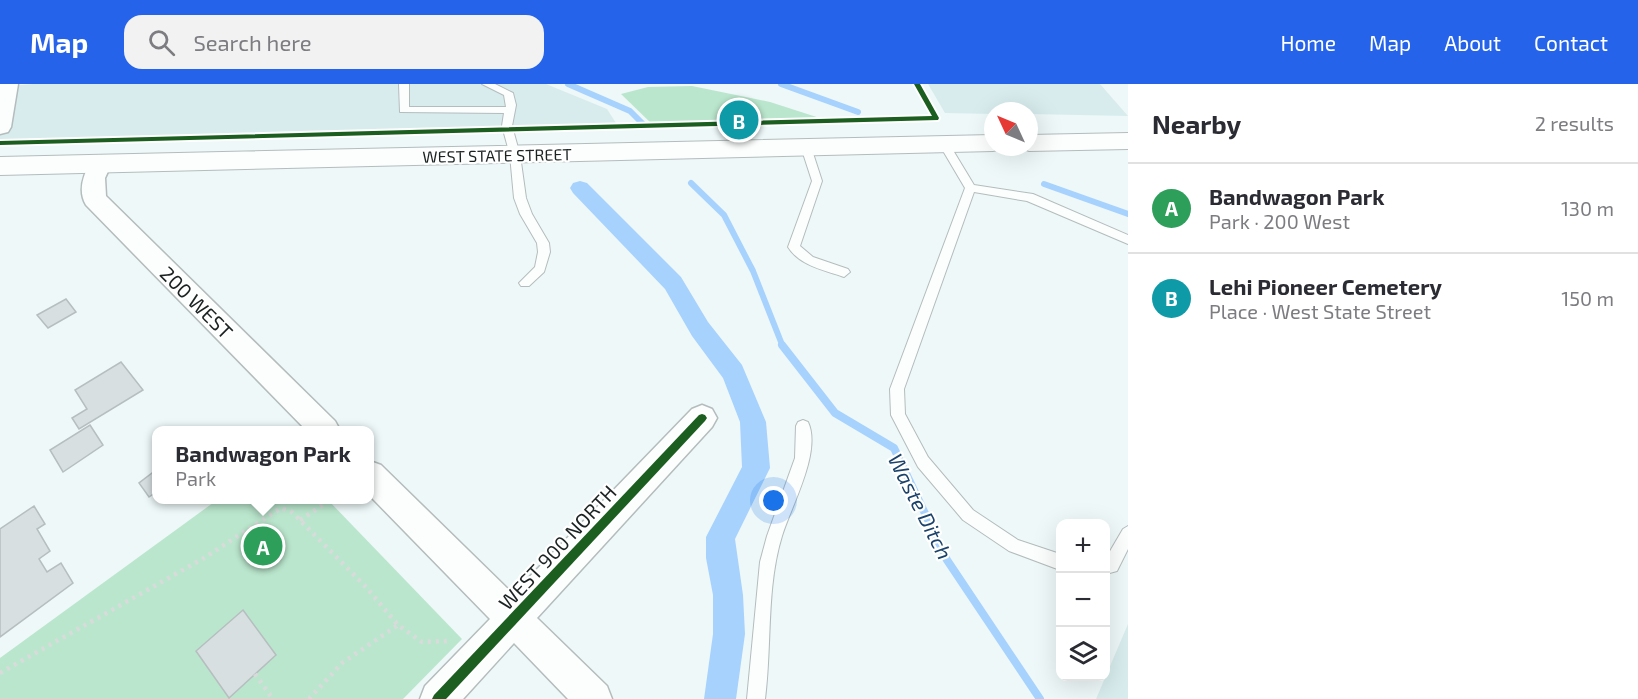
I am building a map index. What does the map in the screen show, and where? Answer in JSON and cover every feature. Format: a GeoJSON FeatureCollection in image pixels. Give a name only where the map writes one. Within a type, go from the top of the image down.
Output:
{"type":"FeatureCollection","features":[{"type":"Feature","properties":{"kind":"main road"},"geometry":{"type":"LineString","coordinates":[[1038,143],[1128,141]]}},
{"type":"Feature","properties":{"kind":"main road","name":"WEST STATE STREET"},"geometry":{"type":"LineString","coordinates":[[0,166],[984,143]]}},
{"type":"Feature","properties":{"kind":"street"},"geometry":{"type":"LineString","coordinates":[[0,127],[8,84]]}},
{"type":"Feature","properties":{"kind":"street","name":"200 WEST"},"geometry":{"type":"LineString","coordinates":[[100,165],[94,178],[94,199],[321,426]]}},
{"type":"Feature","properties":{"kind":"street","name":"WEST 900 NORTH"},"geometry":{"type":"LineString","coordinates":[[438,699],[702,418]]}},
{"type":"Feature","properties":{"kind":"street"},"geometry":{"type":"LineString","coordinates":[[374,480],[594,699]]}},
{"type":"Feature","properties":{"kind":"lane"},"geometry":{"type":"LineString","coordinates":[[404,84],[404,110],[510,110]]}},
{"type":"Feature","properties":{"kind":"lane"},"geometry":{"type":"LineString","coordinates":[[487,84],[508,93],[510,110],[507,126],[515,155],[520,198],[526,214],[543,243],[544,252],[540,269],[525,283]]}},
{"type":"Feature","properties":{"kind":"lane"},"geometry":{"type":"LineString","coordinates":[[945,144],[969,188],[897,389],[898,415],[923,462],[968,515],[1014,546],[1056,561]]}},
{"type":"Feature","properties":{"kind":"lane"},"geometry":{"type":"LineString","coordinates":[[806,147],[817,181],[794,247],[797,254],[804,258],[844,272]]}},
{"type":"Feature","properties":{"kind":"lane"},"geometry":{"type":"LineString","coordinates":[[969,188],[1029,197],[1128,240]]}},
{"type":"Feature","properties":{"kind":"lane"},"geometry":{"type":"LineString","coordinates":[[756,699],[760,675],[768,562],[802,456],[803,426]]}},
{"type":"Feature","properties":{"kind":"lane"},"geometry":{"type":"LineString","coordinates":[[1110,565],[1128,534]]}},
{"type":"Feature","properties":{"kind":"path"},"geometry":{"type":"LineString","coordinates":[[300,520],[324,504]]}},
{"type":"Feature","properties":{"kind":"path"},"geometry":{"type":"LineString","coordinates":[[0,673],[204,558],[281,507],[292,512],[300,520],[365,586],[398,625],[422,642],[448,641]]}},
{"type":"Feature","properties":{"kind":"path"},"geometry":{"type":"LineString","coordinates":[[309,699],[342,663],[398,625]]}},
{"type":"Feature","properties":{"kind":"path"},"geometry":{"type":"LineString","coordinates":[[255,674],[273,699]]}},
{"type":"Feature","properties":{"kind":"shaded area"},"geometry":{"type":"Polygon","coordinates":[[[33,84],[546,84],[607,109],[616,123],[0,142],[0,87],[33,84]]]}},
{"type":"Feature","properties":{"kind":"shaded area"},"geometry":{"type":"Polygon","coordinates":[[[928,84],[1100,84],[1128,116],[1038,114],[1038,102],[984,102],[984,114],[945,113],[928,84]]]}},
{"type":"Feature","properties":{"kind":"shaded area"},"geometry":{"type":"Polygon","coordinates":[[[1128,624],[1128,699],[1096,699],[1104,681],[1110,681],[1110,666],[1128,624]]]}},
{"type":"Feature","properties":{"kind":"green space"},"geometry":{"type":"Polygon","coordinates":[[[692,86],[770,102],[829,121],[653,125],[621,94],[648,87],[692,86]]]}},
{"type":"Feature","properties":{"kind":"green space"},"geometry":{"type":"Polygon","coordinates":[[[212,504],[332,504],[462,639],[403,699],[0,699],[0,658],[212,504]]]}},
{"type":"Feature","properties":{"kind":"building"},"geometry":{"type":"Polygon","coordinates":[[[66,299],[76,312],[48,328],[37,315],[66,299]]]}},
{"type":"Feature","properties":{"kind":"building"},"geometry":{"type":"Polygon","coordinates":[[[121,362],[143,390],[79,429],[72,418],[87,409],[75,390],[121,362]]]}},
{"type":"Feature","properties":{"kind":"building"},"geometry":{"type":"Polygon","coordinates":[[[90,425],[103,445],[63,472],[50,450],[90,425]]]}},
{"type":"Feature","properties":{"kind":"building"},"geometry":{"type":"Polygon","coordinates":[[[152,473],[152,495],[149,497],[139,483],[152,473]]]}},
{"type":"Feature","properties":{"kind":"building"},"geometry":{"type":"Polygon","coordinates":[[[34,506],[45,524],[37,529],[50,551],[39,559],[47,572],[61,563],[73,583],[0,637],[0,529],[34,506]]]}},
{"type":"Feature","properties":{"kind":"building"},"geometry":{"type":"Polygon","coordinates":[[[243,610],[276,655],[229,698],[196,651],[243,610]]]}},
{"type":"Feature","properties":{"kind":"waterway","name":"Waste Ditch"},"geometry":{"type":"LineString","coordinates":[[568,84],[630,111],[643,124]]}},
{"type":"Feature","properties":{"kind":"waterway"},"geometry":{"type":"LineString","coordinates":[[781,84],[858,112]]}},
{"type":"Feature","properties":{"kind":"waterway","name":"Waste Ditch"},"geometry":{"type":"LineString","coordinates":[[691,183],[724,215],[753,271],[782,346]]}},
{"type":"Feature","properties":{"kind":"waterway"},"geometry":{"type":"LineString","coordinates":[[1044,184],[1128,214]]}},
{"type":"Feature","properties":{"kind":"waterway"},"geometry":{"type":"LineString","coordinates":[[580,188],[673,283],[700,329],[733,373],[753,422],[756,468],[720,537],[721,558],[728,595],[729,634],[720,699]]}},
{"type":"Feature","properties":{"kind":"waterway","name":"Waste Ditch"},"geometry":{"type":"LineString","coordinates":[[782,346],[835,413],[894,448],[947,560],[1040,699]]}},
{"type":"Feature","properties":{"kind":"cycle path"},"geometry":{"type":"LineString","coordinates":[[0,143],[936,118],[917,84]]}},
{"type":"Feature","properties":{"kind":"cycle path"},"geometry":{"type":"LineString","coordinates":[[438,699],[702,418]]}},
{"type":"Feature","properties":{"kind":"place","name":"Lehi Pioneer Cemetery"},"geometry":{"type":"Point","coordinates":[739,120]}},
{"type":"Feature","properties":{"kind":"place","name":"Bandwagon Park"},"geometry":{"type":"Point","coordinates":[263,546]}}]}
